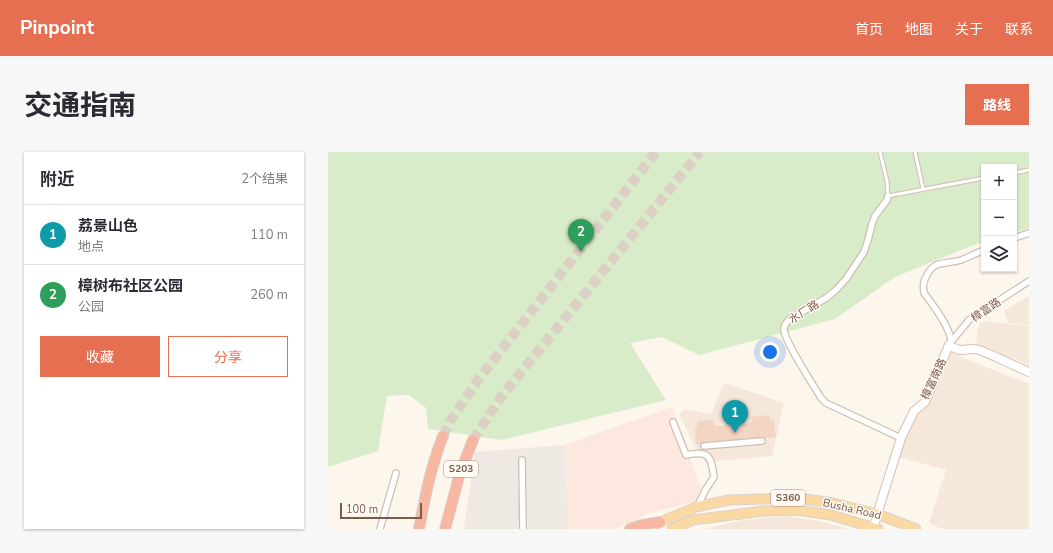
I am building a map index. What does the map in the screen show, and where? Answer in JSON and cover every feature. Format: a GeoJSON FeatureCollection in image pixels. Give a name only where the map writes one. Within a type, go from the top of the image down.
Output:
{"type":"FeatureCollection","features":[{"type":"Feature","properties":{"kind":"highway","name":"S203"},"geometry":{"type":"LineString","coordinates":[[419,529],[432,468],[443,436]]}},
{"type":"Feature","properties":{"kind":"highway","name":"S203"},"geometry":{"type":"LineString","coordinates":[[445,529],[452,498],[473,440]]}},
{"type":"Feature","properties":{"kind":"highway"},"geometry":{"type":"LineString","coordinates":[[413,529],[421,495],[432,468]]}},
{"type":"Feature","properties":{"kind":"highway"},"geometry":{"type":"LineString","coordinates":[[450,529],[452,498]]}},
{"type":"Feature","properties":{"kind":"highway"},"geometry":{"type":"LineString","coordinates":[[630,529],[660,522]]}},
{"type":"Feature","properties":{"kind":"main road","name":"Busha Road"},"geometry":{"type":"LineString","coordinates":[[647,529],[696,507],[729,500],[798,498],[833,503],[877,514],[916,529]]}},
{"type":"Feature","properties":{"kind":"main road"},"geometry":{"type":"LineString","coordinates":[[832,515],[833,503]]}},
{"type":"Feature","properties":{"kind":"main road","name":"Busha Road"},"geometry":{"type":"LineString","coordinates":[[672,529],[693,520],[763,511],[797,510],[832,515],[875,528]]}},
{"type":"Feature","properties":{"kind":"street","name":"水厂路"},"geometry":{"type":"LineString","coordinates":[[888,196],[887,200],[875,216],[864,252],[846,279],[826,298],[790,319],[785,323],[784,328],[787,340],[797,358],[815,389],[826,403],[901,438]]}},
{"type":"Feature","properties":{"kind":"street"},"geometry":{"type":"LineString","coordinates":[[1017,237],[1029,233]]}},
{"type":"Feature","properties":{"kind":"street"},"geometry":{"type":"LineString","coordinates":[[950,343],[951,335],[924,293],[923,288],[926,275],[932,267],[940,264],[951,263],[981,251]]}},
{"type":"Feature","properties":{"kind":"street","name":"樟富路"},"geometry":{"type":"LineString","coordinates":[[950,343],[969,320],[1029,282]]}},
{"type":"Feature","properties":{"kind":"street","name":"樟富南路"},"geometry":{"type":"LineString","coordinates":[[875,528],[877,514],[901,438],[914,411],[925,402],[950,343]]}},
{"type":"Feature","properties":{"kind":"street","name":"樟富南路"},"geometry":{"type":"LineString","coordinates":[[950,343],[953,348],[961,350],[977,349],[1029,372]]}},
{"type":"Feature","properties":{"kind":"street"},"geometry":{"type":"LineString","coordinates":[[673,422],[686,455],[702,453],[709,458],[712,463],[714,476],[696,507]]}},
{"type":"Feature","properties":{"kind":"street"},"geometry":{"type":"LineString","coordinates":[[704,446],[762,441]]}},
{"type":"Feature","properties":{"kind":"street"},"geometry":{"type":"LineString","coordinates":[[522,460],[524,529]]}},
{"type":"Feature","properties":{"kind":"street"},"geometry":{"type":"LineString","coordinates":[[380,529],[396,472]]}},
{"type":"Feature","properties":{"kind":"lane"},"geometry":{"type":"LineString","coordinates":[[880,152],[887,181],[888,196],[981,179]]}},
{"type":"Feature","properties":{"kind":"lane"},"geometry":{"type":"LineString","coordinates":[[916,152],[923,189]]}},
{"type":"Feature","properties":{"kind":"lane"},"geometry":{"type":"LineString","coordinates":[[1017,172],[1029,170]]}},
{"type":"Feature","properties":{"kind":"shaded area"},"geometry":{"type":"Polygon","coordinates":[[[1029,296],[1029,325],[1008,323],[1004,311],[1029,296]]]}},
{"type":"Feature","properties":{"kind":"shaded area"},"geometry":{"type":"Polygon","coordinates":[[[984,321],[1029,326],[1029,365],[976,343],[979,324],[984,321]]]}},
{"type":"Feature","properties":{"kind":"shaded area"},"geometry":{"type":"Polygon","coordinates":[[[951,353],[1029,384],[1029,529],[942,529],[929,523],[946,470],[899,457],[909,427],[918,412],[927,403],[951,353]]]}},
{"type":"Feature","properties":{"kind":"shaded area"},"geometry":{"type":"Polygon","coordinates":[[[724,383],[784,403],[772,456],[705,462],[703,458],[699,456],[679,414],[685,409],[711,414],[724,383]]]}},
{"type":"Feature","properties":{"kind":"shaded area"},"geometry":{"type":"Polygon","coordinates":[[[672,407],[705,499],[647,514],[616,529],[569,529],[564,445],[672,407]]]}},
{"type":"Feature","properties":{"kind":"shaded area"},"geometry":{"type":"Polygon","coordinates":[[[564,445],[569,529],[464,529],[475,452],[564,445]]]}},
{"type":"Feature","properties":{"kind":"shaded area"},"geometry":{"type":"Polygon","coordinates":[[[786,516],[814,520],[849,529],[704,529],[743,520],[786,516]]]}},
{"type":"Feature","properties":{"kind":"green space"},"geometry":{"type":"Polygon","coordinates":[[[328,152],[1029,152],[1029,228],[1017,232],[1017,164],[981,164],[981,243],[895,277],[835,319],[699,355],[662,337],[630,343],[666,400],[502,440],[428,429],[426,408],[409,395],[387,396],[378,451],[328,467],[328,152]]]}},
{"type":"Feature","properties":{"kind":"building"},"geometry":{"type":"Polygon","coordinates":[[[769,415],[770,421],[774,421],[776,437],[704,442],[701,444],[696,444],[695,428],[697,428],[697,421],[714,420],[714,426],[726,426],[725,420],[740,418],[741,424],[752,423],[751,417],[769,415]]]}},
{"type":"Feature","properties":{"kind":"tunnel"},"geometry":{"type":"LineString","coordinates":[[443,436],[451,420],[478,380],[656,152]]}},
{"type":"Feature","properties":{"kind":"tunnel"},"geometry":{"type":"LineString","coordinates":[[473,440],[501,397],[700,152]]}},
{"type":"Feature","properties":{"kind":"place","name":"樟树布社区公园"},"geometry":{"type":"Point","coordinates":[581,252]}},
{"type":"Feature","properties":{"kind":"place","name":"荔景山色"},"geometry":{"type":"Point","coordinates":[735,433]}}]}
